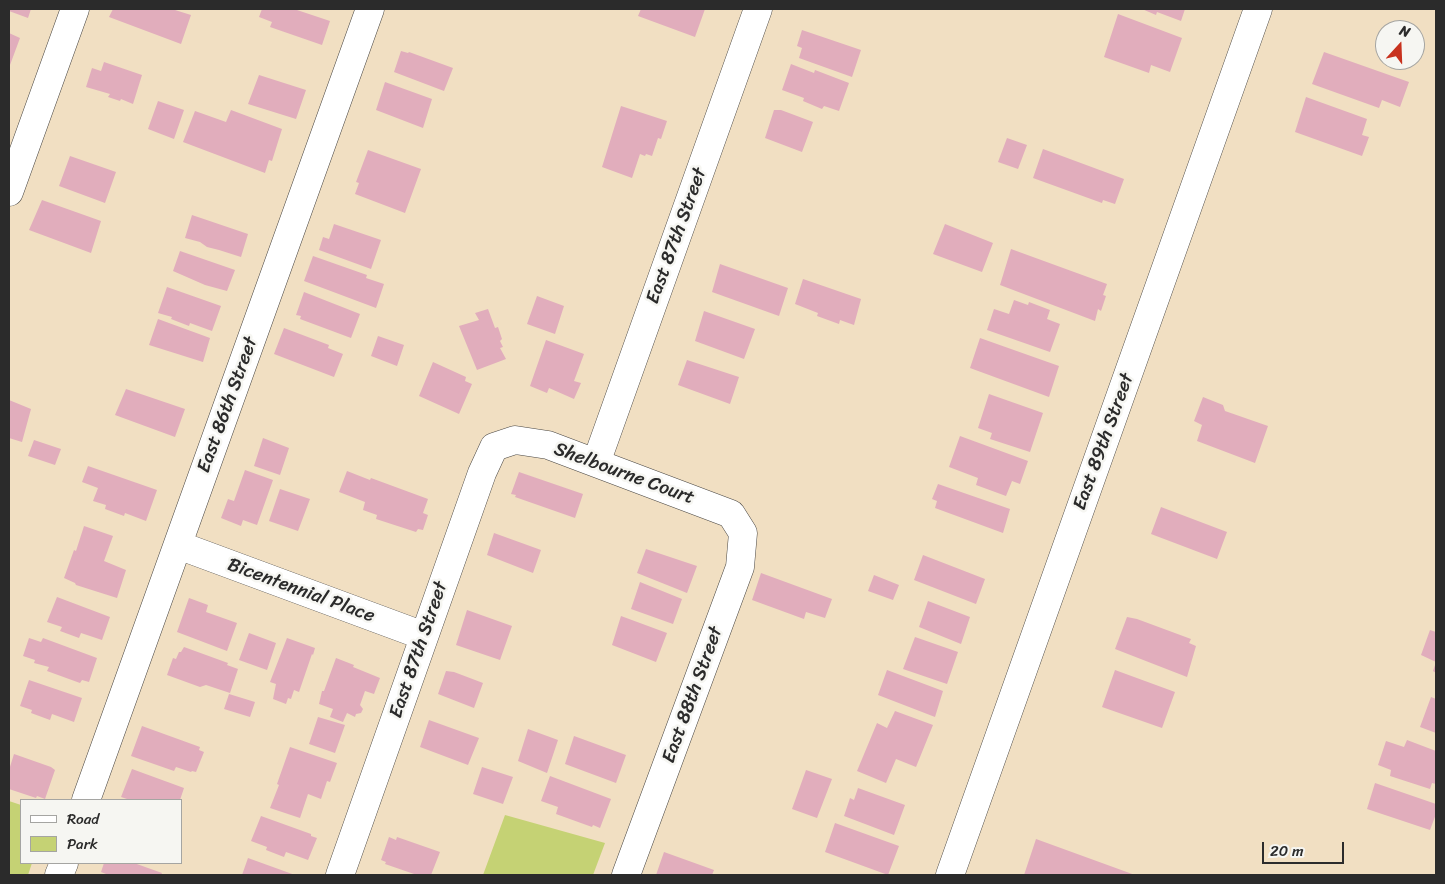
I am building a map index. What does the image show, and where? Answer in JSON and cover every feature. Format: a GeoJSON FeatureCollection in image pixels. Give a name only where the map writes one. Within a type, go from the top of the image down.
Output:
{"type":"FeatureCollection","features":[{"type":"Feature","properties":{"kind":"street"},"geometry":{"type":"LineString","coordinates":[[9,192],[75,9]]}},
{"type":"Feature","properties":{"kind":"street","name":"East 86th Street"},"geometry":{"type":"LineString","coordinates":[[86,799],[370,9]]}},
{"type":"Feature","properties":{"kind":"street","name":"East 87th Street"},"geometry":{"type":"LineString","coordinates":[[596,463],[758,9]]}},
{"type":"Feature","properties":{"kind":"street","name":"East 89th Street"},"geometry":{"type":"LineString","coordinates":[[950,875],[1258,9]]}},
{"type":"Feature","properties":{"kind":"street","name":"East 87th Street"},"geometry":{"type":"LineString","coordinates":[[340,875],[482,473],[494,447],[515,440]]}},
{"type":"Feature","properties":{"kind":"street","name":"Shelbourne Court"},"geometry":{"type":"LineString","coordinates":[[515,440],[548,445],[731,514]]}},
{"type":"Feature","properties":{"kind":"street","name":"East 88th Street"},"geometry":{"type":"LineString","coordinates":[[626,875],[740,567],[743,533],[731,514]]}},
{"type":"Feature","properties":{"kind":"street","name":"Bicentennial Place"},"geometry":{"type":"LineString","coordinates":[[178,545],[424,636]]}},
{"type":"Feature","properties":{"kind":"green space"},"geometry":{"type":"Polygon","coordinates":[[[9,801],[20,805],[20,864],[32,864],[28,875],[9,875],[9,801]]]}},
{"type":"Feature","properties":{"kind":"green space"},"geometry":{"type":"Polygon","coordinates":[[[505,815],[605,843],[593,875],[483,875],[505,815]]]}},
{"type":"Feature","properties":{"kind":"building"},"geometry":{"type":"Polygon","coordinates":[[[9,9],[31,9],[28,18],[9,11],[9,9]]]}},
{"type":"Feature","properties":{"kind":"building"},"geometry":{"type":"Polygon","coordinates":[[[113,9],[175,9],[191,15],[181,44],[109,17],[113,9]]]}},
{"type":"Feature","properties":{"kind":"building"},"geometry":{"type":"Polygon","coordinates":[[[262,9],[294,9],[330,21],[322,45],[270,27],[272,22],[259,17],[262,9]]]}},
{"type":"Feature","properties":{"kind":"building"},"geometry":{"type":"Polygon","coordinates":[[[641,9],[705,9],[695,37],[638,16],[641,9]]]}},
{"type":"Feature","properties":{"kind":"building"},"geometry":{"type":"Polygon","coordinates":[[[1142,9],[1185,9],[1181,21],[1157,12],[1156,15],[1142,9]]]}},
{"type":"Feature","properties":{"kind":"building"},"geometry":{"type":"Polygon","coordinates":[[[1118,14],[1182,38],[1170,72],[1151,65],[1149,73],[1104,57],[1118,14]]]}},
{"type":"Feature","properties":{"kind":"building"},"geometry":{"type":"Polygon","coordinates":[[[802,30],[861,50],[852,77],[799,58],[802,48],[797,46],[802,30]]]}},
{"type":"Feature","properties":{"kind":"building"},"geometry":{"type":"Polygon","coordinates":[[[9,33],[20,38],[10,65],[9,64],[9,33]]]}},
{"type":"Feature","properties":{"kind":"building"},"geometry":{"type":"Polygon","coordinates":[[[401,51],[409,52],[453,68],[444,91],[394,72],[401,51]]]}},
{"type":"Feature","properties":{"kind":"building"},"geometry":{"type":"Polygon","coordinates":[[[1324,52],[1409,82],[1400,107],[1382,100],[1379,108],[1312,84],[1324,52]]]}},
{"type":"Feature","properties":{"kind":"building"},"geometry":{"type":"Polygon","coordinates":[[[104,62],[142,75],[133,104],[121,99],[120,101],[108,97],[110,94],[86,87],[92,68],[101,71],[104,62]]]}},
{"type":"Feature","properties":{"kind":"building"},"geometry":{"type":"Polygon","coordinates":[[[791,64],[814,73],[815,70],[849,83],[839,111],[824,106],[822,109],[803,101],[804,98],[782,90],[791,64]]]}},
{"type":"Feature","properties":{"kind":"building"},"geometry":{"type":"Polygon","coordinates":[[[259,75],[306,90],[296,119],[248,104],[259,75]]]}},
{"type":"Feature","properties":{"kind":"building"},"geometry":{"type":"Polygon","coordinates":[[[385,82],[432,99],[423,128],[376,110],[385,82]]]}},
{"type":"Feature","properties":{"kind":"building"},"geometry":{"type":"Polygon","coordinates":[[[1306,97],[1367,119],[1362,135],[1369,137],[1362,156],[1295,132],[1306,97]]]}},
{"type":"Feature","properties":{"kind":"building"},"geometry":{"type":"Polygon","coordinates":[[[158,101],[184,110],[174,139],[148,129],[158,101]]]}},
{"type":"Feature","properties":{"kind":"building"},"geometry":{"type":"Polygon","coordinates":[[[621,106],[667,121],[661,139],[658,138],[652,156],[640,154],[632,178],[602,167],[621,106]]]}},
{"type":"Feature","properties":{"kind":"building"},"geometry":{"type":"Polygon","coordinates":[[[231,110],[282,129],[272,161],[269,160],[265,173],[183,142],[195,111],[226,122],[231,110]]]}},
{"type":"Feature","properties":{"kind":"building"},"geometry":{"type":"Polygon","coordinates":[[[774,110],[781,110],[813,122],[802,152],[765,138],[774,110]]]}},
{"type":"Feature","properties":{"kind":"building"},"geometry":{"type":"Polygon","coordinates":[[[1007,138],[1027,145],[1018,169],[998,162],[1007,138]]]}},
{"type":"Feature","properties":{"kind":"building"},"geometry":{"type":"Polygon","coordinates":[[[1043,149],[1124,179],[1115,204],[1103,200],[1102,203],[1033,178],[1043,149]]]}},
{"type":"Feature","properties":{"kind":"building"},"geometry":{"type":"Polygon","coordinates":[[[368,150],[421,169],[405,213],[355,194],[359,183],[356,182],[368,150]]]}},
{"type":"Feature","properties":{"kind":"building"},"geometry":{"type":"Polygon","coordinates":[[[70,156],[116,172],[105,203],[59,186],[70,156]]]}},
{"type":"Feature","properties":{"kind":"building"},"geometry":{"type":"Polygon","coordinates":[[[42,200],[101,221],[91,253],[29,230],[42,200]]]}},
{"type":"Feature","properties":{"kind":"building"},"geometry":{"type":"Polygon","coordinates":[[[192,215],[248,234],[241,257],[185,238],[192,215]]]}},
{"type":"Feature","properties":{"kind":"building"},"geometry":{"type":"Polygon","coordinates":[[[334,224],[381,240],[371,269],[319,250],[323,237],[329,239],[334,224]]]}},
{"type":"Feature","properties":{"kind":"building"},"geometry":{"type":"Polygon","coordinates":[[[945,224],[993,243],[982,272],[933,254],[945,224]]]}},
{"type":"Feature","properties":{"kind":"building"},"geometry":{"type":"Polygon","coordinates":[[[1011,249],[1107,284],[1103,295],[1106,296],[1101,311],[1098,309],[1095,321],[1000,285],[1011,249]]]}},
{"type":"Feature","properties":{"kind":"building"},"geometry":{"type":"Polygon","coordinates":[[[180,251],[235,270],[227,291],[205,285],[173,271],[180,251]]]}},
{"type":"Feature","properties":{"kind":"building"},"geometry":{"type":"Polygon","coordinates":[[[313,256],[367,275],[366,278],[384,284],[376,308],[304,281],[313,256]]]}},
{"type":"Feature","properties":{"kind":"building"},"geometry":{"type":"Polygon","coordinates":[[[720,264],[788,288],[779,316],[712,292],[720,264]]]}},
{"type":"Feature","properties":{"kind":"building"},"geometry":{"type":"Polygon","coordinates":[[[803,279],[861,299],[854,325],[840,320],[839,324],[817,316],[818,313],[795,304],[803,279]]]}},
{"type":"Feature","properties":{"kind":"building"},"geometry":{"type":"Polygon","coordinates":[[[167,287],[221,306],[212,331],[190,323],[189,326],[171,319],[172,317],[158,313],[167,287]]]}},
{"type":"Feature","properties":{"kind":"building"},"geometry":{"type":"Polygon","coordinates":[[[304,292],[360,314],[351,338],[300,319],[301,316],[296,315],[304,292]]]}},
{"type":"Feature","properties":{"kind":"building"},"geometry":{"type":"Polygon","coordinates":[[[537,296],[564,306],[555,334],[527,324],[537,296]]]}},
{"type":"Feature","properties":{"kind":"building"},"geometry":{"type":"Polygon","coordinates":[[[1014,300],[1028,305],[1029,302],[1050,310],[1047,319],[1060,324],[1050,352],[987,330],[994,309],[1009,314],[1014,300]]]}},
{"type":"Feature","properties":{"kind":"building"},"geometry":{"type":"Polygon","coordinates":[[[488,309],[495,328],[498,327],[503,347],[500,348],[506,359],[477,370],[459,326],[479,320],[475,313],[488,309]]]}},
{"type":"Feature","properties":{"kind":"building"},"geometry":{"type":"Polygon","coordinates":[[[704,311],[755,329],[744,359],[695,341],[704,311]]]}},
{"type":"Feature","properties":{"kind":"building"},"geometry":{"type":"Polygon","coordinates":[[[158,319],[210,338],[203,362],[149,345],[158,319]]]}},
{"type":"Feature","properties":{"kind":"building"},"geometry":{"type":"Polygon","coordinates":[[[284,328],[329,345],[328,348],[343,354],[334,377],[274,354],[284,328]]]}},
{"type":"Feature","properties":{"kind":"building"},"geometry":{"type":"Polygon","coordinates":[[[378,336],[404,345],[397,366],[371,356],[378,336]]]}},
{"type":"Feature","properties":{"kind":"building"},"geometry":{"type":"Polygon","coordinates":[[[980,338],[1059,366],[1049,397],[970,368],[980,338]]]}},
{"type":"Feature","properties":{"kind":"building"},"geometry":{"type":"Polygon","coordinates":[[[546,340],[584,354],[574,381],[581,383],[574,399],[549,388],[547,393],[530,386],[546,340]]]}},
{"type":"Feature","properties":{"kind":"building"},"geometry":{"type":"Polygon","coordinates":[[[687,360],[739,377],[730,404],[678,385],[687,360]]]}},
{"type":"Feature","properties":{"kind":"building"},"geometry":{"type":"Polygon","coordinates":[[[433,362],[466,377],[465,381],[472,384],[459,414],[419,396],[433,362]]]}},
{"type":"Feature","properties":{"kind":"building"},"geometry":{"type":"Polygon","coordinates":[[[126,389],[185,409],[175,437],[115,415],[126,389]]]}},
{"type":"Feature","properties":{"kind":"building"},"geometry":{"type":"Polygon","coordinates":[[[989,394],[1043,413],[1030,452],[990,439],[992,433],[978,428],[989,394]]]}},
{"type":"Feature","properties":{"kind":"building"},"geometry":{"type":"Polygon","coordinates":[[[1203,397],[1223,405],[1225,411],[1268,426],[1255,463],[1197,441],[1202,425],[1194,421],[1203,397]]]}},
{"type":"Feature","properties":{"kind":"building"},"geometry":{"type":"Polygon","coordinates":[[[9,400],[31,409],[22,442],[9,438],[9,400]]]}},
{"type":"Feature","properties":{"kind":"building"},"geometry":{"type":"Polygon","coordinates":[[[960,436],[1028,461],[1020,484],[1012,481],[1006,496],[976,485],[978,478],[949,467],[960,436]]]}},
{"type":"Feature","properties":{"kind":"building"},"geometry":{"type":"Polygon","coordinates":[[[263,438],[289,448],[280,475],[254,466],[263,438]]]}},
{"type":"Feature","properties":{"kind":"building"},"geometry":{"type":"Polygon","coordinates":[[[34,440],[61,449],[55,465],[28,456],[34,440]]]}},
{"type":"Feature","properties":{"kind":"building"},"geometry":{"type":"Polygon","coordinates":[[[88,466],[157,490],[146,521],[125,513],[124,516],[105,509],[106,505],[93,501],[98,488],[82,482],[88,466]]]}},
{"type":"Feature","properties":{"kind":"building"},"geometry":{"type":"Polygon","coordinates":[[[245,470],[273,480],[257,525],[243,520],[241,526],[221,518],[228,499],[234,501],[245,470]]]}},
{"type":"Feature","properties":{"kind":"building"},"geometry":{"type":"Polygon","coordinates":[[[347,471],[428,499],[423,513],[428,515],[423,530],[418,529],[416,532],[376,519],[377,515],[363,510],[365,502],[339,492],[347,471]]]}},
{"type":"Feature","properties":{"kind":"building"},"geometry":{"type":"Polygon","coordinates":[[[519,472],[583,494],[575,518],[511,494],[519,472]]]}},
{"type":"Feature","properties":{"kind":"building"},"geometry":{"type":"Polygon","coordinates":[[[938,484],[1010,509],[1003,533],[935,508],[937,501],[932,499],[938,484]]]}},
{"type":"Feature","properties":{"kind":"building"},"geometry":{"type":"Polygon","coordinates":[[[280,489],[310,499],[298,531],[269,521],[280,489]]]}},
{"type":"Feature","properties":{"kind":"building"},"geometry":{"type":"Polygon","coordinates":[[[1161,507],[1227,532],[1217,559],[1151,534],[1161,507]]]}},
{"type":"Feature","properties":{"kind":"building"},"geometry":{"type":"Polygon","coordinates":[[[84,526],[113,536],[104,561],[126,570],[117,598],[76,585],[64,578],[74,550],[76,551],[84,526]]]}},
{"type":"Feature","properties":{"kind":"building"},"geometry":{"type":"Polygon","coordinates":[[[494,533],[541,550],[533,573],[487,555],[494,533]]]}},
{"type":"Feature","properties":{"kind":"building"},"geometry":{"type":"Polygon","coordinates":[[[646,549],[697,566],[687,593],[637,573],[646,549]]]}},
{"type":"Feature","properties":{"kind":"building"},"geometry":{"type":"Polygon","coordinates":[[[923,555],[985,579],[976,604],[914,580],[923,555]]]}},
{"type":"Feature","properties":{"kind":"building"},"geometry":{"type":"Polygon","coordinates":[[[761,573],[832,599],[825,618],[806,612],[804,619],[752,600],[761,573]]]}},
{"type":"Feature","properties":{"kind":"building"},"geometry":{"type":"Polygon","coordinates":[[[874,575],[899,585],[893,600],[868,591],[874,575]]]}},
{"type":"Feature","properties":{"kind":"building"},"geometry":{"type":"Polygon","coordinates":[[[640,582],[682,599],[673,624],[631,609],[640,582]]]}},
{"type":"Feature","properties":{"kind":"building"},"geometry":{"type":"Polygon","coordinates":[[[57,597],[110,617],[102,640],[81,633],[79,638],[60,631],[62,627],[47,622],[57,597]]]}},
{"type":"Feature","properties":{"kind":"building"},"geometry":{"type":"Polygon","coordinates":[[[189,598],[208,605],[206,612],[237,623],[227,651],[177,632],[189,598]]]}},
{"type":"Feature","properties":{"kind":"building"},"geometry":{"type":"Polygon","coordinates":[[[928,601],[970,617],[961,644],[919,627],[928,601]]]}},
{"type":"Feature","properties":{"kind":"building"},"geometry":{"type":"Polygon","coordinates":[[[467,610],[512,626],[500,660],[456,645],[467,610]]]}},
{"type":"Feature","properties":{"kind":"building"},"geometry":{"type":"Polygon","coordinates":[[[621,616],[667,633],[656,662],[612,645],[621,616]]]}},
{"type":"Feature","properties":{"kind":"building"},"geometry":{"type":"Polygon","coordinates":[[[1127,617],[1191,639],[1189,643],[1196,646],[1187,677],[1115,649],[1127,617]]]}},
{"type":"Feature","properties":{"kind":"building"},"geometry":{"type":"Polygon","coordinates":[[[1430,630],[1436,632],[1436,662],[1421,655],[1430,630]]]}},
{"type":"Feature","properties":{"kind":"building"},"geometry":{"type":"Polygon","coordinates":[[[249,633],[276,643],[267,670],[239,660],[249,633]]]}},
{"type":"Feature","properties":{"kind":"building"},"geometry":{"type":"Polygon","coordinates":[[[915,637],[958,652],[947,684],[903,669],[915,637]]]}},
{"type":"Feature","properties":{"kind":"building"},"geometry":{"type":"Polygon","coordinates":[[[29,638],[41,642],[43,638],[97,658],[89,682],[82,680],[80,683],[47,671],[49,667],[34,663],[35,660],[23,656],[29,638]]]}},
{"type":"Feature","properties":{"kind":"building"},"geometry":{"type":"Polygon","coordinates":[[[287,638],[315,648],[299,692],[294,690],[291,699],[288,698],[286,704],[273,699],[276,684],[270,682],[287,638]]]}},
{"type":"Feature","properties":{"kind":"building"},"geometry":{"type":"Polygon","coordinates":[[[184,647],[228,663],[227,665],[238,669],[230,693],[206,685],[200,687],[167,675],[173,658],[176,659],[184,647]]]}},
{"type":"Feature","properties":{"kind":"building"},"geometry":{"type":"Polygon","coordinates":[[[336,658],[380,678],[374,694],[365,691],[360,705],[363,709],[361,713],[356,714],[355,717],[347,713],[343,722],[330,717],[333,709],[319,704],[322,691],[324,691],[336,658]]]}},
{"type":"Feature","properties":{"kind":"building"},"geometry":{"type":"Polygon","coordinates":[[[1436,662],[1436,673],[1433,671],[1436,662]]]}},
{"type":"Feature","properties":{"kind":"building"},"geometry":{"type":"Polygon","coordinates":[[[887,670],[943,691],[935,717],[878,695],[887,670]]]}},
{"type":"Feature","properties":{"kind":"building"},"geometry":{"type":"Polygon","coordinates":[[[1115,670],[1175,692],[1162,728],[1102,707],[1115,670]]]}},
{"type":"Feature","properties":{"kind":"building"},"geometry":{"type":"Polygon","coordinates":[[[446,671],[454,672],[483,683],[474,708],[438,694],[446,671]]]}},
{"type":"Feature","properties":{"kind":"building"},"geometry":{"type":"Polygon","coordinates":[[[29,680],[82,698],[74,722],[52,714],[50,720],[31,713],[32,710],[20,706],[29,680]]]}},
{"type":"Feature","properties":{"kind":"building"},"geometry":{"type":"Polygon","coordinates":[[[229,694],[255,702],[250,717],[224,709],[229,694]]]}},
{"type":"Feature","properties":{"kind":"building"},"geometry":{"type":"Polygon","coordinates":[[[1431,697],[1436,699],[1436,733],[1420,727],[1431,697]]]}},
{"type":"Feature","properties":{"kind":"building"},"geometry":{"type":"Polygon","coordinates":[[[895,711],[933,725],[916,767],[896,759],[886,783],[857,771],[877,723],[887,728],[895,711]]]}},
{"type":"Feature","properties":{"kind":"building"},"geometry":{"type":"Polygon","coordinates":[[[318,717],[345,725],[335,753],[309,744],[318,717]]]}},
{"type":"Feature","properties":{"kind":"building"},"geometry":{"type":"Polygon","coordinates":[[[429,720],[479,738],[468,765],[420,747],[429,720]]]}},
{"type":"Feature","properties":{"kind":"building"},"geometry":{"type":"Polygon","coordinates":[[[142,726],[200,747],[199,750],[204,752],[196,772],[176,767],[174,771],[131,756],[142,726]]]}},
{"type":"Feature","properties":{"kind":"building"},"geometry":{"type":"Polygon","coordinates":[[[528,729],[558,740],[547,773],[518,761],[528,729]]]}},
{"type":"Feature","properties":{"kind":"building"},"geometry":{"type":"Polygon","coordinates":[[[574,736],[626,755],[616,783],[565,764],[574,736]]]}},
{"type":"Feature","properties":{"kind":"building"},"geometry":{"type":"Polygon","coordinates":[[[1407,740],[1436,751],[1436,784],[1432,783],[1430,789],[1390,776],[1391,770],[1378,765],[1386,741],[1404,747],[1407,740]]]}},
{"type":"Feature","properties":{"kind":"building"},"geometry":{"type":"Polygon","coordinates":[[[290,747],[337,763],[330,782],[327,781],[321,799],[308,794],[300,818],[270,808],[290,747]]]}},
{"type":"Feature","properties":{"kind":"building"},"geometry":{"type":"Polygon","coordinates":[[[14,754],[55,770],[45,799],[9,789],[9,770],[14,754]]]}},
{"type":"Feature","properties":{"kind":"building"},"geometry":{"type":"Polygon","coordinates":[[[482,767],[513,777],[503,804],[473,794],[482,767]]]}},
{"type":"Feature","properties":{"kind":"building"},"geometry":{"type":"Polygon","coordinates":[[[132,769],[184,788],[180,799],[127,799],[121,797],[132,769]]]}},
{"type":"Feature","properties":{"kind":"building"},"geometry":{"type":"Polygon","coordinates":[[[806,770],[832,779],[817,818],[792,809],[806,770]]]}},
{"type":"Feature","properties":{"kind":"building"},"geometry":{"type":"Polygon","coordinates":[[[550,776],[611,799],[600,828],[556,814],[558,807],[541,801],[550,776]]]}},
{"type":"Feature","properties":{"kind":"building"},"geometry":{"type":"Polygon","coordinates":[[[1375,783],[1436,804],[1436,814],[1430,830],[1367,809],[1375,783]]]}},
{"type":"Feature","properties":{"kind":"building"},"geometry":{"type":"Polygon","coordinates":[[[858,788],[905,805],[894,835],[844,816],[850,798],[854,800],[858,788]]]}},
{"type":"Feature","properties":{"kind":"building"},"geometry":{"type":"Polygon","coordinates":[[[261,816],[311,834],[311,836],[317,838],[308,860],[286,852],[284,857],[266,850],[267,847],[251,841],[261,816]]]}},
{"type":"Feature","properties":{"kind":"building"},"geometry":{"type":"Polygon","coordinates":[[[835,823],[899,846],[888,875],[825,852],[835,823]]]}},
{"type":"Feature","properties":{"kind":"building"},"geometry":{"type":"Polygon","coordinates":[[[389,837],[396,840],[397,837],[440,852],[431,875],[417,875],[385,864],[386,862],[381,860],[389,837]]]}},
{"type":"Feature","properties":{"kind":"building"},"geometry":{"type":"Polygon","coordinates":[[[1036,839],[1135,875],[1024,875],[1036,839]]]}},
{"type":"Feature","properties":{"kind":"building"},"geometry":{"type":"Polygon","coordinates":[[[664,852],[714,870],[712,875],[656,875],[664,852]]]}},
{"type":"Feature","properties":{"kind":"building"},"geometry":{"type":"Polygon","coordinates":[[[248,858],[295,875],[242,875],[248,858]]]}},
{"type":"Feature","properties":{"kind":"building"},"geometry":{"type":"Polygon","coordinates":[[[104,864],[137,864],[162,873],[161,875],[105,875],[101,872],[104,864]]]}}]}
